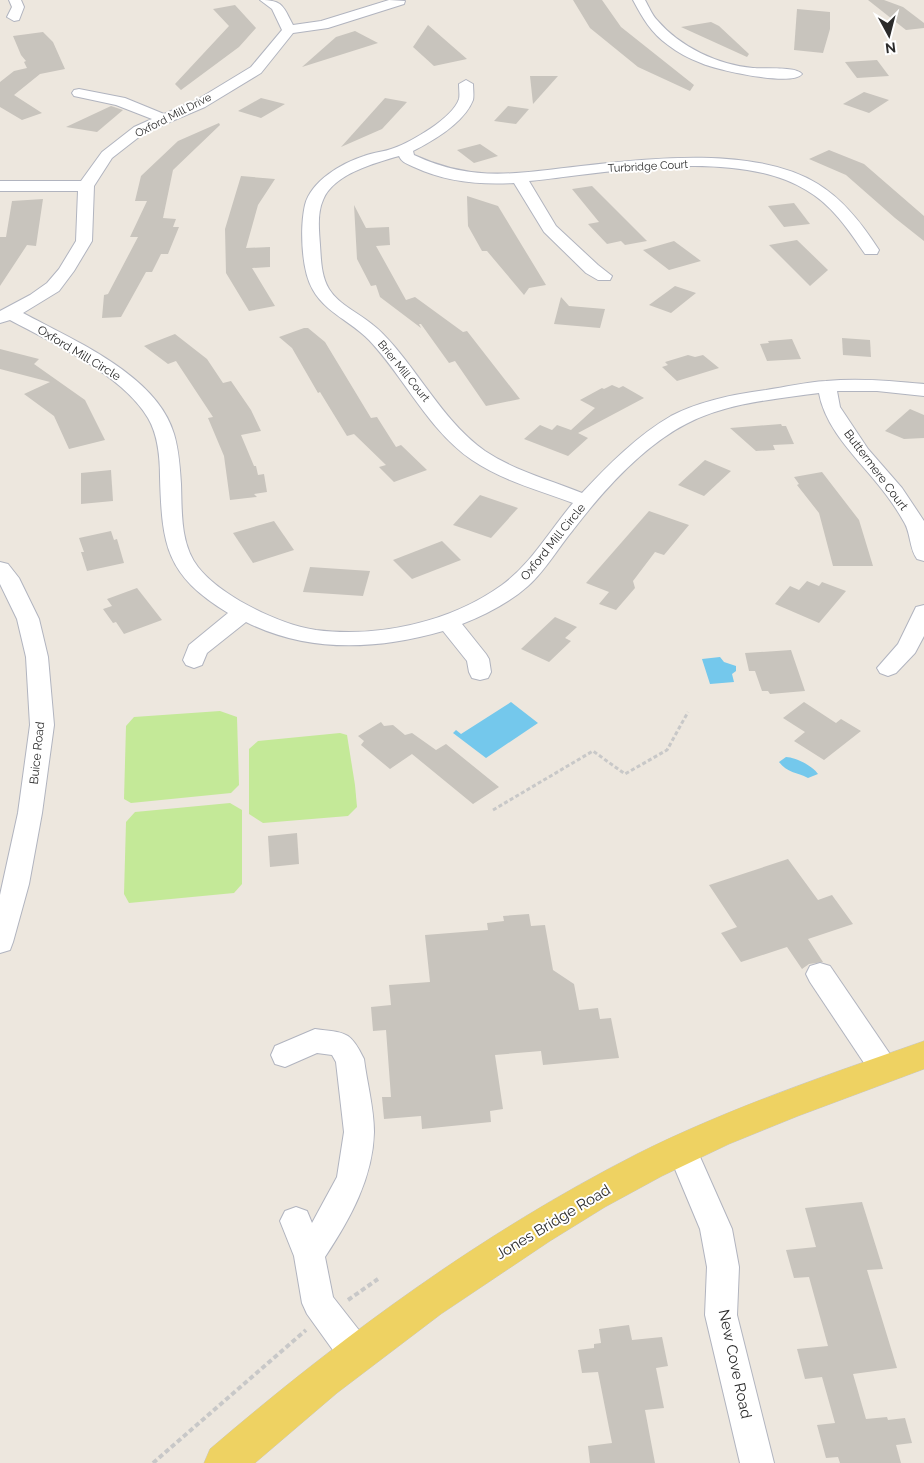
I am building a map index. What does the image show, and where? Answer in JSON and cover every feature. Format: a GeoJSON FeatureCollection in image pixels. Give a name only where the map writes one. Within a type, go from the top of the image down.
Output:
{"type":"FeatureCollection","features":[{"type":"Feature","properties":{"kind":"main road","name":"Jones Bridge Road"},"geometry":{"type":"LineString","coordinates":[[233,1459],[285,1409],[431,1298],[546,1222],[651,1165],[754,1117],[924,1055]]}},
{"type":"Feature","properties":{"kind":"street"},"geometry":{"type":"LineString","coordinates":[[14,17],[18,7],[15,0]]}},
{"type":"Feature","properties":{"kind":"street"},"geometry":{"type":"LineString","coordinates":[[266,0],[277,7],[289,30],[323,25],[399,1]]}},
{"type":"Feature","properties":{"kind":"street"},"geometry":{"type":"LineString","coordinates":[[639,0],[650,21],[672,42],[707,60],[751,72],[795,74]]}},
{"type":"Feature","properties":{"kind":"street","name":"Oxford Mill Drive"},"geometry":{"type":"LineString","coordinates":[[86,186],[107,155],[139,130],[200,104],[256,70],[289,30]]}},
{"type":"Feature","properties":{"kind":"street","name":"Brier Mill Court"},"geometry":{"type":"LineString","coordinates":[[466,84],[466,100],[449,121],[404,150],[369,159],[354,166],[323,187],[315,198],[312,211],[312,262],[318,282],[336,306],[373,333],[448,427],[464,444],[500,467],[586,501]]}},
{"type":"Feature","properties":{"kind":"street"},"geometry":{"type":"LineString","coordinates":[[79,93],[120,101],[164,119]]}},
{"type":"Feature","properties":{"kind":"street","name":"Turbridge Court"},"geometry":{"type":"LineString","coordinates":[[404,150],[407,158],[419,165],[456,176],[497,180],[592,169],[669,164],[718,163],[766,169],[802,181],[826,197],[861,234],[871,250]]}},
{"type":"Feature","properties":{"kind":"street"},"geometry":{"type":"LineString","coordinates":[[519,178],[550,229],[592,269],[604,276]]}},
{"type":"Feature","properties":{"kind":"street"},"geometry":{"type":"LineString","coordinates":[[0,186],[86,186],[84,241],[66,271],[53,287],[36,299],[3,315]]}},
{"type":"Feature","properties":{"kind":"street","name":"Oxford Mill Circle"},"geometry":{"type":"LineString","coordinates":[[3,315],[113,372],[130,384],[158,419],[166,444],[173,531],[182,558],[194,577],[214,595],[244,612],[268,623],[315,637],[359,638],[408,632],[448,622],[492,602],[519,583],[586,501],[627,460],[679,420],[731,402],[828,386],[870,385],[924,390]]}},
{"type":"Feature","properties":{"kind":"street","name":"Buttermere Court"},"geometry":{"type":"LineString","coordinates":[[828,386],[831,407],[860,452],[895,492],[916,525],[924,554]]}},
{"type":"Feature","properties":{"kind":"street","name":"Buice Road"},"geometry":{"type":"LineString","coordinates":[[0,569],[11,583],[28,619],[37,657],[42,725],[30,813],[18,875],[0,942]]}},
{"type":"Feature","properties":{"kind":"street"},"geometry":{"type":"LineString","coordinates":[[194,660],[196,650],[244,612]]}},
{"type":"Feature","properties":{"kind":"street"},"geometry":{"type":"LineString","coordinates":[[888,668],[907,648],[924,612]]}},
{"type":"Feature","properties":{"kind":"street"},"geometry":{"type":"LineString","coordinates":[[448,622],[478,659],[480,672]]}},
{"type":"Feature","properties":{"kind":"street"},"geometry":{"type":"LineString","coordinates":[[820,974],[884,1070]]}},
{"type":"Feature","properties":{"kind":"street"},"geometry":{"type":"LineString","coordinates":[[285,1056],[315,1041],[340,1044],[350,1060],[359,1132],[352,1179],[329,1224],[309,1254]]}},
{"type":"Feature","properties":{"kind":"street","name":"New Cove Road"},"geometry":{"type":"LineString","coordinates":[[682,1150],[716,1229],[723,1267],[721,1315],[757,1463]]}},
{"type":"Feature","properties":{"kind":"street"},"geometry":{"type":"LineString","coordinates":[[296,1221],[301,1238],[309,1254],[318,1303],[357,1355]]}},
{"type":"Feature","properties":{"kind":"path"},"geometry":{"type":"LineString","coordinates":[[493,810],[592,751],[625,774],[667,750],[688,712]]}},
{"type":"Feature","properties":{"kind":"path"},"geometry":{"type":"LineString","coordinates":[[153,1463],[305,1331]]}},
{"type":"Feature","properties":{"kind":"green space"},"geometry":{"type":"Polygon","coordinates":[[[220,711],[237,717],[239,785],[231,793],[131,803],[124,799],[126,726],[134,717],[220,711]]]}},
{"type":"Feature","properties":{"kind":"green space"},"geometry":{"type":"Polygon","coordinates":[[[340,733],[347,735],[355,785],[357,807],[348,816],[263,823],[249,814],[249,749],[258,741],[340,733]]]}},
{"type":"Feature","properties":{"kind":"green space"},"geometry":{"type":"Polygon","coordinates":[[[230,803],[242,810],[242,884],[234,893],[129,903],[124,894],[126,822],[135,812],[230,803]]]}},
{"type":"Feature","properties":{"kind":"water"},"geometry":{"type":"Polygon","coordinates":[[[720,657],[724,662],[736,666],[736,671],[732,674],[734,682],[710,684],[702,659],[720,657]]]}},
{"type":"Feature","properties":{"kind":"water"},"geometry":{"type":"Polygon","coordinates":[[[511,702],[538,723],[486,758],[453,733],[456,730],[461,734],[511,702]]]}},
{"type":"Feature","properties":{"kind":"water"},"geometry":{"type":"Polygon","coordinates":[[[786,757],[804,762],[818,774],[808,778],[789,770],[779,762],[786,757]]]}},
{"type":"Feature","properties":{"kind":"building"},"geometry":{"type":"Polygon","coordinates":[[[573,0],[602,0],[621,27],[694,85],[690,91],[638,67],[590,28],[573,0]]]}},
{"type":"Feature","properties":{"kind":"building"},"geometry":{"type":"Polygon","coordinates":[[[868,0],[884,0],[903,7],[924,23],[924,28],[906,30],[868,0]]]}},
{"type":"Feature","properties":{"kind":"building"},"geometry":{"type":"Polygon","coordinates":[[[235,5],[256,28],[239,47],[181,90],[175,84],[229,26],[213,9],[235,5]]]}},
{"type":"Feature","properties":{"kind":"building"},"geometry":{"type":"Polygon","coordinates":[[[797,9],[830,12],[830,29],[823,53],[794,50],[797,9]]]}},
{"type":"Feature","properties":{"kind":"building"},"geometry":{"type":"Polygon","coordinates":[[[711,22],[719,26],[749,54],[747,57],[681,27],[711,22]]]}},
{"type":"Feature","properties":{"kind":"building"},"geometry":{"type":"Polygon","coordinates":[[[428,25],[467,59],[434,66],[413,47],[428,25]]]}},
{"type":"Feature","properties":{"kind":"building"},"geometry":{"type":"Polygon","coordinates":[[[355,31],[378,43],[302,67],[336,37],[355,31]]]}},
{"type":"Feature","properties":{"kind":"building"},"geometry":{"type":"Polygon","coordinates":[[[43,32],[53,42],[65,69],[40,74],[14,95],[42,113],[22,120],[0,107],[0,82],[14,71],[27,68],[24,62],[26,61],[21,55],[13,36],[43,32]]]}},
{"type":"Feature","properties":{"kind":"building"},"geometry":{"type":"Polygon","coordinates":[[[877,60],[889,76],[857,78],[845,62],[877,60]]]}},
{"type":"Feature","properties":{"kind":"building"},"geometry":{"type":"Polygon","coordinates":[[[530,76],[558,76],[533,104],[530,76]]]}},
{"type":"Feature","properties":{"kind":"building"},"geometry":{"type":"Polygon","coordinates":[[[864,92],[889,100],[869,113],[843,104],[864,92]]]}},
{"type":"Feature","properties":{"kind":"building"},"geometry":{"type":"Polygon","coordinates":[[[261,98],[285,104],[261,118],[238,111],[261,98]]]}},
{"type":"Feature","properties":{"kind":"building"},"geometry":{"type":"Polygon","coordinates":[[[385,98],[407,102],[382,129],[341,147],[385,98]]]}},
{"type":"Feature","properties":{"kind":"building"},"geometry":{"type":"Polygon","coordinates":[[[111,106],[123,110],[97,132],[66,127],[111,106]]]}},
{"type":"Feature","properties":{"kind":"building"},"geometry":{"type":"Polygon","coordinates":[[[508,106],[529,109],[516,124],[494,121],[508,106]]]}},
{"type":"Feature","properties":{"kind":"building"},"geometry":{"type":"Polygon","coordinates":[[[219,123],[220,125],[173,170],[163,218],[176,219],[173,227],[179,227],[168,254],[161,254],[152,272],[146,272],[121,317],[102,318],[104,295],[108,294],[138,237],[130,237],[147,201],[135,201],[141,176],[178,141],[219,123]]]}},
{"type":"Feature","properties":{"kind":"building"},"geometry":{"type":"Polygon","coordinates":[[[480,144],[498,156],[474,163],[457,150],[480,144]]]}},
{"type":"Feature","properties":{"kind":"building"},"geometry":{"type":"Polygon","coordinates":[[[829,150],[864,164],[924,216],[924,241],[846,175],[809,159],[829,150]]]}},
{"type":"Feature","properties":{"kind":"building"},"geometry":{"type":"Polygon","coordinates":[[[241,176],[275,179],[258,205],[246,248],[270,247],[270,267],[252,268],[275,306],[249,311],[226,273],[225,229],[241,176]]]}},
{"type":"Feature","properties":{"kind":"building"},"geometry":{"type":"Polygon","coordinates":[[[592,186],[647,241],[625,245],[621,241],[607,244],[588,224],[599,222],[572,189],[592,186]]]}},
{"type":"Feature","properties":{"kind":"building"},"geometry":{"type":"Polygon","coordinates":[[[467,196],[498,206],[546,285],[529,288],[524,295],[487,251],[482,251],[468,226],[467,196]]]}},
{"type":"Feature","properties":{"kind":"building"},"geometry":{"type":"Polygon","coordinates":[[[43,199],[36,246],[27,245],[0,286],[0,237],[6,237],[12,201],[43,199]]]}},
{"type":"Feature","properties":{"kind":"building"},"geometry":{"type":"Polygon","coordinates":[[[794,203],[810,224],[784,227],[768,206],[794,203]]]}},
{"type":"Feature","properties":{"kind":"building"},"geometry":{"type":"Polygon","coordinates":[[[354,205],[366,228],[389,227],[390,245],[376,246],[406,300],[415,297],[463,332],[467,331],[520,399],[486,406],[455,361],[449,363],[421,324],[419,324],[421,328],[380,297],[376,285],[371,286],[357,259],[354,205]]]}},
{"type":"Feature","properties":{"kind":"building"},"geometry":{"type":"Polygon","coordinates":[[[797,240],[828,270],[810,286],[769,245],[797,240]]]}},
{"type":"Feature","properties":{"kind":"building"},"geometry":{"type":"Polygon","coordinates":[[[674,241],[701,261],[669,270],[643,250],[674,241]]]}},
{"type":"Feature","properties":{"kind":"building"},"geometry":{"type":"Polygon","coordinates":[[[675,286],[696,293],[671,313],[649,305],[675,286]]]}},
{"type":"Feature","properties":{"kind":"building"},"geometry":{"type":"Polygon","coordinates":[[[561,297],[569,306],[605,309],[600,328],[554,324],[561,297]]]}},
{"type":"Feature","properties":{"kind":"building"},"geometry":{"type":"Polygon","coordinates":[[[308,328],[325,342],[371,418],[377,417],[396,447],[401,445],[427,470],[394,482],[379,467],[386,465],[354,434],[347,436],[320,392],[318,393],[292,348],[279,337],[308,328]]]}},
{"type":"Feature","properties":{"kind":"building"},"geometry":{"type":"Polygon","coordinates":[[[175,334],[207,359],[223,383],[231,381],[251,410],[261,431],[241,435],[254,466],[256,466],[258,475],[264,474],[267,492],[254,494],[257,497],[230,500],[224,456],[208,418],[213,417],[176,361],[168,364],[144,346],[175,334]]]}},
{"type":"Feature","properties":{"kind":"building"},"geometry":{"type":"Polygon","coordinates":[[[842,338],[870,340],[871,357],[843,355],[842,338]]]}},
{"type":"Feature","properties":{"kind":"building"},"geometry":{"type":"Polygon","coordinates":[[[792,339],[801,359],[767,361],[760,344],[769,343],[768,341],[792,339]]]}},
{"type":"Feature","properties":{"kind":"building"},"geometry":{"type":"Polygon","coordinates":[[[0,349],[39,359],[34,364],[85,400],[105,440],[69,449],[54,416],[24,394],[50,382],[0,369],[0,349]]]}},
{"type":"Feature","properties":{"kind":"building"},"geometry":{"type":"Polygon","coordinates":[[[688,355],[695,357],[703,355],[719,368],[677,381],[662,367],[668,365],[665,362],[688,355]]]}},
{"type":"Feature","properties":{"kind":"building"},"geometry":{"type":"Polygon","coordinates":[[[612,385],[619,388],[623,386],[644,398],[578,433],[588,438],[568,456],[524,439],[540,425],[552,430],[557,425],[571,430],[595,408],[580,400],[602,388],[604,389],[612,385]]]}},
{"type":"Feature","properties":{"kind":"building"},"geometry":{"type":"Polygon","coordinates":[[[910,409],[924,415],[924,438],[904,439],[885,431],[910,409]]]}},
{"type":"Feature","properties":{"kind":"building"},"geometry":{"type":"Polygon","coordinates":[[[781,424],[786,426],[794,444],[773,445],[775,450],[756,451],[730,428],[781,424]]]}},
{"type":"Feature","properties":{"kind":"building"},"geometry":{"type":"Polygon","coordinates":[[[705,460],[731,471],[704,496],[678,485],[705,460]]]}},
{"type":"Feature","properties":{"kind":"building"},"geometry":{"type":"Polygon","coordinates":[[[111,470],[113,501],[81,504],[81,473],[111,470]]]}},
{"type":"Feature","properties":{"kind":"building"},"geometry":{"type":"Polygon","coordinates":[[[822,472],[859,520],[873,566],[833,566],[819,513],[797,485],[799,484],[794,477],[822,472]]]}},
{"type":"Feature","properties":{"kind":"building"},"geometry":{"type":"Polygon","coordinates":[[[480,495],[518,508],[491,538],[453,525],[480,495]]]}},
{"type":"Feature","properties":{"kind":"building"},"geometry":{"type":"Polygon","coordinates":[[[649,511],[689,525],[664,555],[655,552],[633,581],[635,588],[616,610],[599,604],[609,592],[586,583],[649,511]]]}},
{"type":"Feature","properties":{"kind":"building"},"geometry":{"type":"Polygon","coordinates":[[[274,521],[294,550],[253,563],[233,533],[274,521]]]}},
{"type":"Feature","properties":{"kind":"building"},"geometry":{"type":"Polygon","coordinates":[[[111,531],[114,540],[117,539],[124,563],[87,571],[81,552],[84,552],[79,538],[111,531]]]}},
{"type":"Feature","properties":{"kind":"building"},"geometry":{"type":"Polygon","coordinates":[[[442,541],[461,560],[412,579],[393,560],[442,541]]]}},
{"type":"Feature","properties":{"kind":"building"},"geometry":{"type":"Polygon","coordinates":[[[310,567],[370,571],[363,596],[303,592],[310,567]]]}},
{"type":"Feature","properties":{"kind":"building"},"geometry":{"type":"Polygon","coordinates":[[[807,581],[819,586],[822,582],[846,591],[819,623],[775,604],[790,586],[799,590],[807,581]]]}},
{"type":"Feature","properties":{"kind":"building"},"geometry":{"type":"Polygon","coordinates":[[[137,588],[162,620],[124,634],[116,622],[113,623],[103,609],[112,606],[107,599],[137,588]]]}},
{"type":"Feature","properties":{"kind":"building"},"geometry":{"type":"Polygon","coordinates":[[[555,617],[577,627],[565,638],[571,641],[549,662],[521,649],[555,617]]]}},
{"type":"Feature","properties":{"kind":"building"},"geometry":{"type":"Polygon","coordinates":[[[791,650],[805,691],[770,694],[768,691],[762,691],[755,671],[749,671],[745,653],[791,650]]]}},
{"type":"Feature","properties":{"kind":"building"},"geometry":{"type":"Polygon","coordinates":[[[804,702],[836,723],[841,719],[861,731],[824,760],[794,741],[805,732],[783,718],[804,702]]]}},
{"type":"Feature","properties":{"kind":"building"},"geometry":{"type":"Polygon","coordinates":[[[381,722],[384,726],[393,725],[405,735],[412,733],[436,750],[446,744],[499,787],[473,804],[412,754],[390,769],[361,745],[364,741],[358,736],[381,722]]]}},
{"type":"Feature","properties":{"kind":"building"},"geometry":{"type":"Polygon","coordinates":[[[297,833],[299,864],[270,867],[268,836],[297,833]]]}},
{"type":"Feature","properties":{"kind":"building"},"geometry":{"type":"Polygon","coordinates":[[[788,859],[818,900],[832,895],[853,924],[808,939],[823,962],[809,964],[802,969],[787,947],[741,962],[721,933],[737,927],[709,885],[788,859]]]}},
{"type":"Feature","properties":{"kind":"building"},"geometry":{"type":"Polygon","coordinates":[[[529,914],[531,926],[545,925],[553,970],[574,984],[579,1010],[598,1008],[600,1019],[611,1018],[619,1058],[543,1065],[541,1051],[495,1055],[503,1109],[490,1111],[491,1122],[422,1129],[421,1116],[384,1119],[382,1097],[391,1097],[386,1030],[373,1031],[371,1007],[391,1005],[389,985],[430,982],[425,935],[488,930],[487,923],[504,921],[503,916],[529,914]]]}},
{"type":"Feature","properties":{"kind":"building"},"geometry":{"type":"Polygon","coordinates":[[[862,1202],[883,1269],[867,1270],[897,1368],[853,1374],[866,1419],[887,1417],[888,1420],[905,1418],[912,1443],[896,1445],[901,1463],[840,1463],[838,1457],[826,1458],[817,1425],[835,1423],[822,1377],[805,1379],[797,1349],[828,1346],[809,1277],[794,1278],[786,1250],[816,1247],[805,1208],[862,1202]]]}},
{"type":"Feature","properties":{"kind":"building"},"geometry":{"type":"Polygon","coordinates":[[[629,1325],[632,1340],[662,1337],[668,1366],[656,1368],[664,1408],[645,1410],[655,1463],[590,1463],[588,1446],[612,1443],[598,1372],[582,1373],[578,1350],[594,1348],[594,1344],[601,1343],[599,1329],[629,1325]]]}}]}
